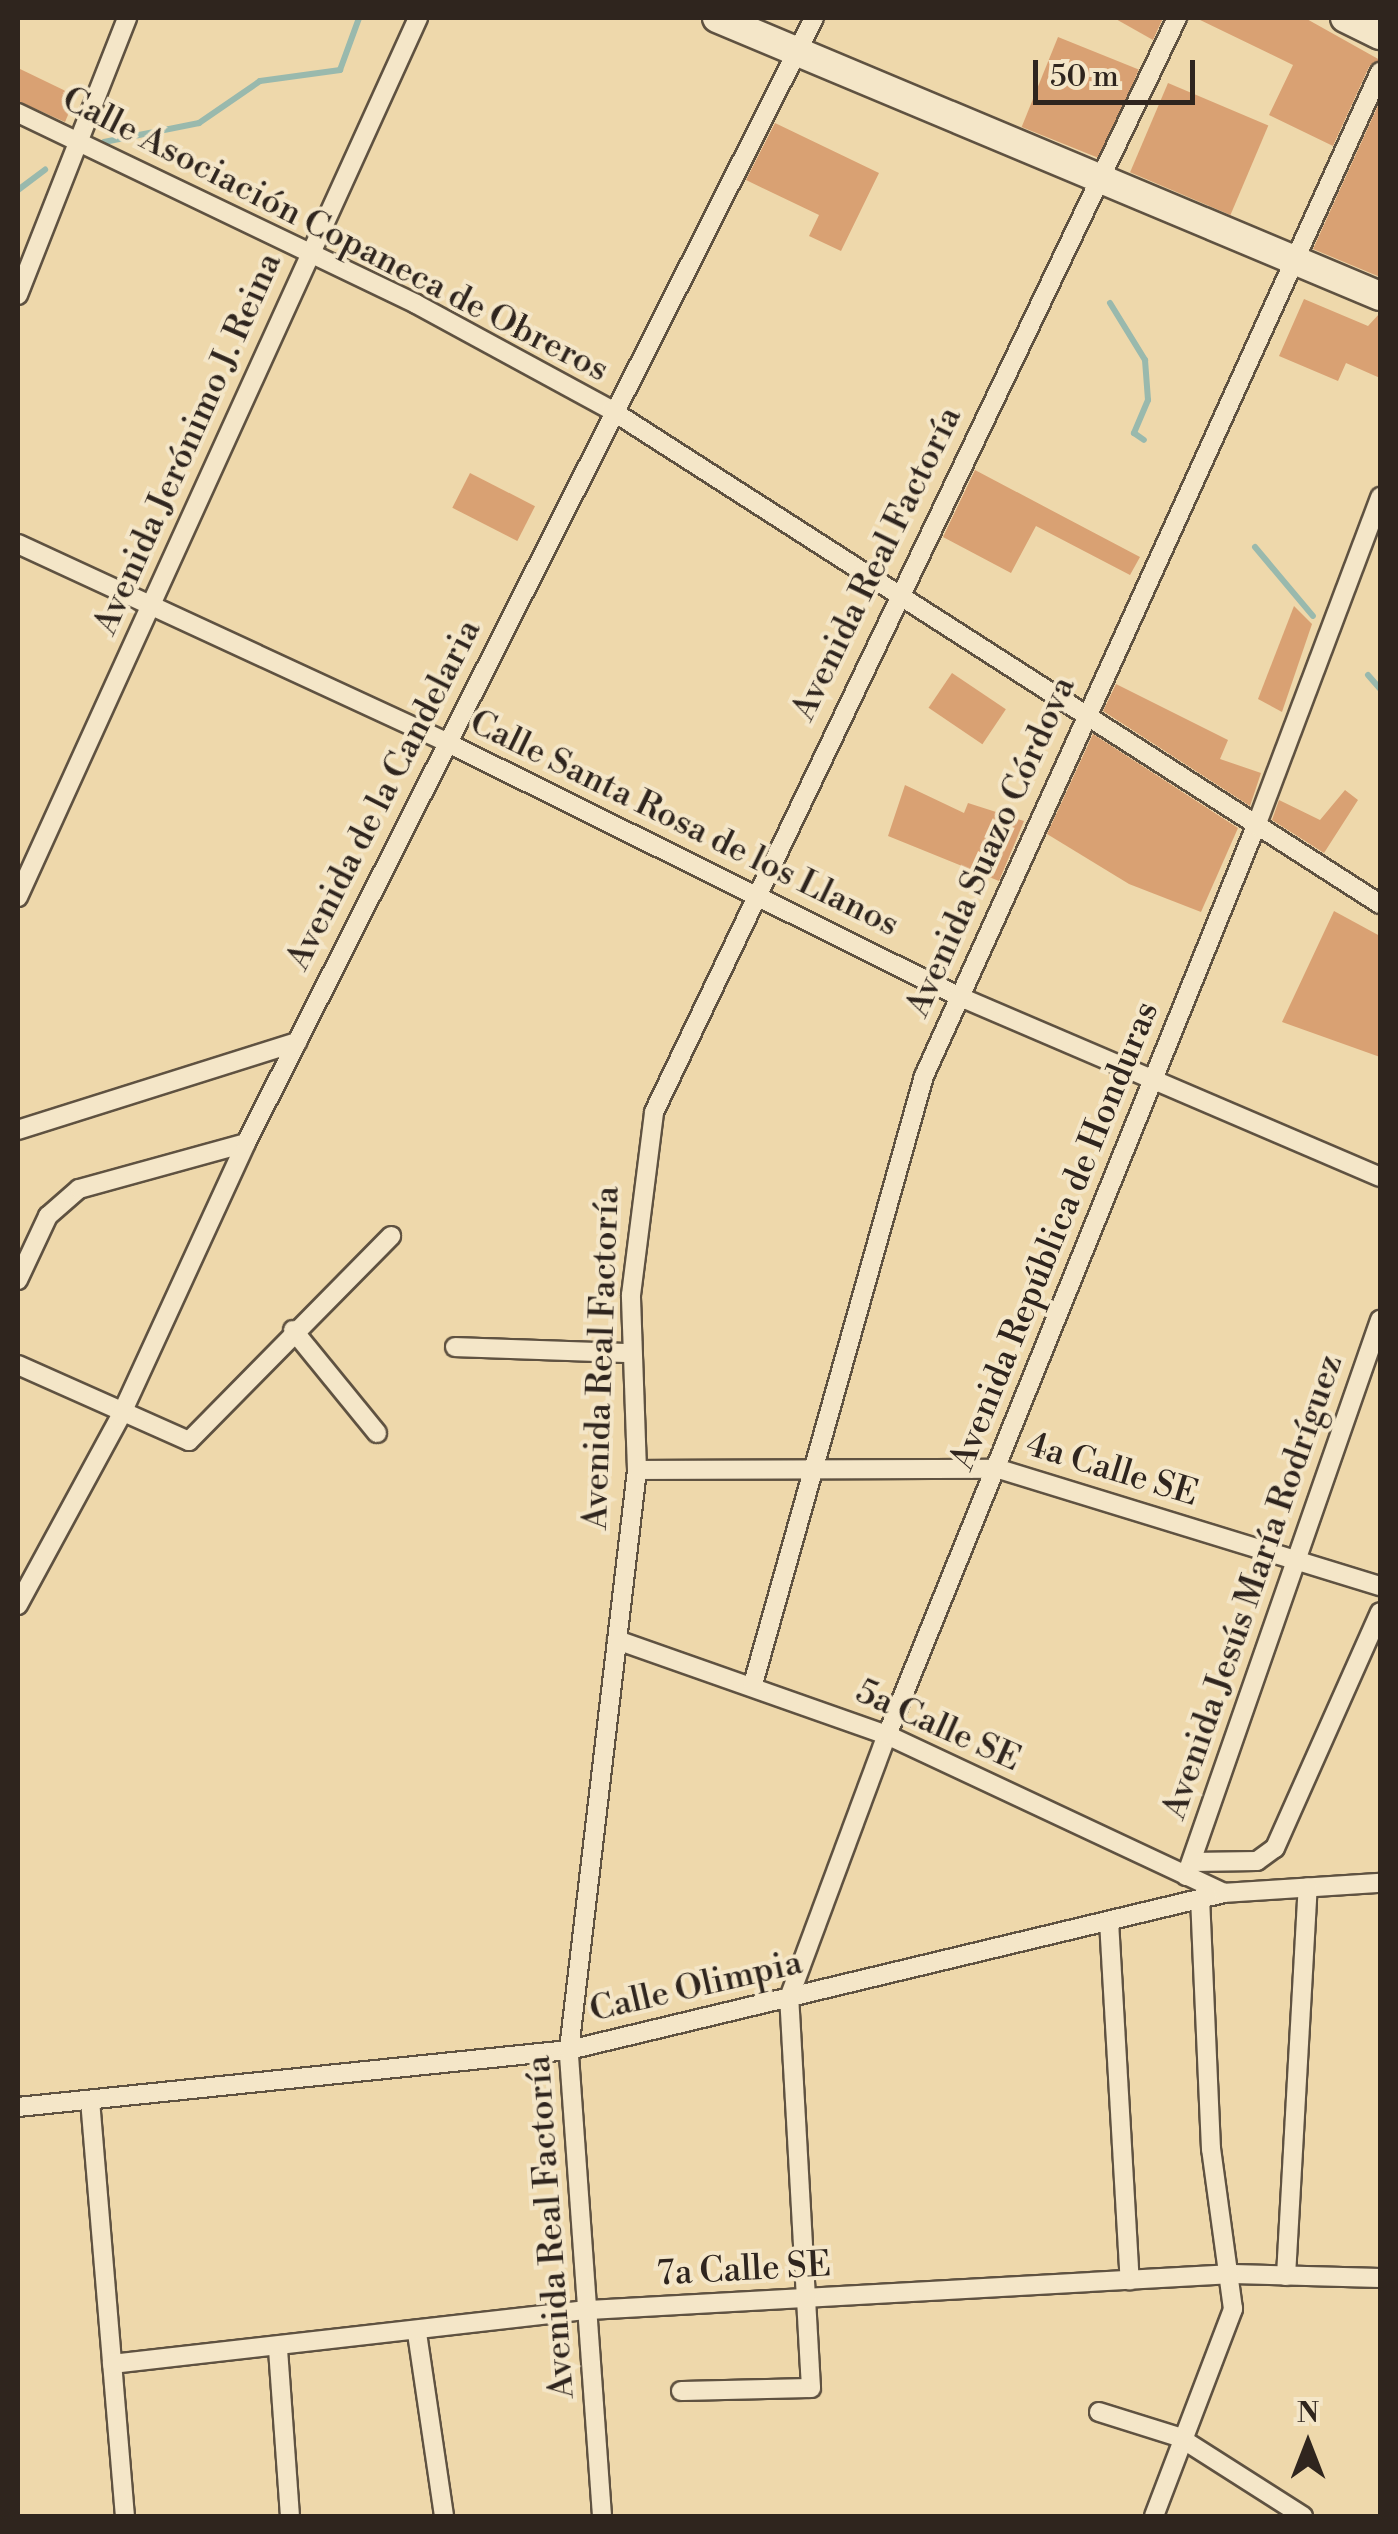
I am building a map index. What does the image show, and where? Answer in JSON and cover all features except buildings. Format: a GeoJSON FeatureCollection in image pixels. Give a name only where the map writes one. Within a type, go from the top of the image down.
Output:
{"type":"FeatureCollection","features":[{"type":"Feature","properties":{"kind":"street"},"geometry":{"type":"LineString","coordinates":[[18,295],[127,18]]}},
{"type":"Feature","properties":{"kind":"street","name":"Avenida Jerónimo J. Reina"},"geometry":{"type":"LineString","coordinates":[[20,886],[418,18]]}},
{"type":"Feature","properties":{"kind":"street"},"geometry":{"type":"LineString","coordinates":[[717,18],[1380,296]]}},
{"type":"Feature","properties":{"kind":"street","name":"Avenida de la Candelaria"},"geometry":{"type":"LineString","coordinates":[[18,1605],[120,1415],[246,1144],[611,410],[814,18]]}},
{"type":"Feature","properties":{"kind":"street","name":"Avenida Real Factoría"},"geometry":{"type":"LineString","coordinates":[[602,2516],[569,2050],[637,1470],[631,1352],[636,1214],[654,1112],[1177,18]]}},
{"type":"Feature","properties":{"kind":"street"},"geometry":{"type":"LineString","coordinates":[[1345,18],[1377,28]]}},
{"type":"Feature","properties":{"kind":"street","name":"Avenida Suazo Córdova"},"geometry":{"type":"LineString","coordinates":[[754,1684],[924,1076],[1380,72]]}},
{"type":"Feature","properties":{"kind":"street","name":"Calle Asociación Copaneca de Obreros"},"geometry":{"type":"LineString","coordinates":[[18,112],[310,255],[611,410],[1084,720],[1380,904]]}},
{"type":"Feature","properties":{"kind":"street","name":"Avenida República de Honduras"},"geometry":{"type":"LineString","coordinates":[[789,1998],[886,1734],[999,1469],[1149,1081],[1256,826],[1380,496]]}},
{"type":"Feature","properties":{"kind":"street","name":"Calle Santa Rosa de los Llanos"},"geometry":{"type":"LineString","coordinates":[[18,544],[152,602],[448,743],[958,996],[1380,1177]]}},
{"type":"Feature","properties":{"kind":"street"},"geometry":{"type":"LineString","coordinates":[[18,1130],[297,1042]]}},
{"type":"Feature","properties":{"kind":"street"},"geometry":{"type":"LineString","coordinates":[[18,1280],[48,1216],[79,1189],[246,1144]]}},
{"type":"Feature","properties":{"kind":"street"},"geometry":{"type":"LineString","coordinates":[[18,1365],[120,1415],[190,1441],[293,1330],[391,1236]]}},
{"type":"Feature","properties":{"kind":"street","name":"Avenida Jesús María Rodríguez"},"geometry":{"type":"LineString","coordinates":[[1189,1869],[1380,1320]]}},
{"type":"Feature","properties":{"kind":"street"},"geometry":{"type":"LineString","coordinates":[[293,1330],[377,1433]]}},
{"type":"Feature","properties":{"kind":"street"},"geometry":{"type":"LineString","coordinates":[[455,1348],[631,1352]]}},
{"type":"Feature","properties":{"kind":"street","name":"4a Calle SE"},"geometry":{"type":"LineString","coordinates":[[637,1470],[999,1469],[1380,1586]]}},
{"type":"Feature","properties":{"kind":"street"},"geometry":{"type":"LineString","coordinates":[[1189,1869],[1256,1861],[1275,1848],[1380,1612]]}},
{"type":"Feature","properties":{"kind":"street","name":"5a Calle SE"},"geometry":{"type":"LineString","coordinates":[[617,1640],[754,1684],[886,1734],[1189,1869],[1224,1893]]}},
{"type":"Feature","properties":{"kind":"street","name":"Calle Olimpia"},"geometry":{"type":"LineString","coordinates":[[18,2108],[569,2050],[1224,1893],[1380,1883]]}},
{"type":"Feature","properties":{"kind":"street"},"geometry":{"type":"LineString","coordinates":[[1286,2276],[1308,1888]]}},
{"type":"Feature","properties":{"kind":"street"},"geometry":{"type":"LineString","coordinates":[[1154,2516],[1178,2437],[1222,2342],[1233,2274],[1211,2150],[1200,1899]]}},
{"type":"Feature","properties":{"kind":"street"},"geometry":{"type":"LineString","coordinates":[[1109,1921],[1130,2280]]}},
{"type":"Feature","properties":{"kind":"street"},"geometry":{"type":"LineString","coordinates":[[681,2391],[811,2388],[789,1998]]}},
{"type":"Feature","properties":{"kind":"street"},"geometry":{"type":"LineString","coordinates":[[90,2100],[125,2516]]}},
{"type":"Feature","properties":{"kind":"street","name":"7a Calle SE"},"geometry":{"type":"LineString","coordinates":[[112,2364],[278,2349],[589,2310],[1233,2274],[1380,2278]]}},
{"type":"Feature","properties":{"kind":"street"},"geometry":{"type":"LineString","coordinates":[[417,2333],[444,2516]]}},
{"type":"Feature","properties":{"kind":"street"},"geometry":{"type":"LineString","coordinates":[[278,2349],[290,2516]]}},
{"type":"Feature","properties":{"kind":"street"},"geometry":{"type":"LineString","coordinates":[[1099,2412],[1178,2437],[1303,2516]]}},
{"type":"Feature","properties":{"kind":"waterway"},"geometry":{"type":"LineString","coordinates":[[104,142],[199,123],[260,81],[340,70],[359,18]]}},
{"type":"Feature","properties":{"kind":"waterway"},"geometry":{"type":"LineString","coordinates":[[18,190],[45,170]]}},
{"type":"Feature","properties":{"kind":"waterway"},"geometry":{"type":"LineString","coordinates":[[1110,303],[1145,360],[1148,400],[1134,433],[1144,440]]}},
{"type":"Feature","properties":{"kind":"waterway"},"geometry":{"type":"LineString","coordinates":[[1255,547],[1313,616]]}},
{"type":"Feature","properties":{"kind":"waterway"},"geometry":{"type":"LineString","coordinates":[[1368,675],[1380,689]]}}]}
